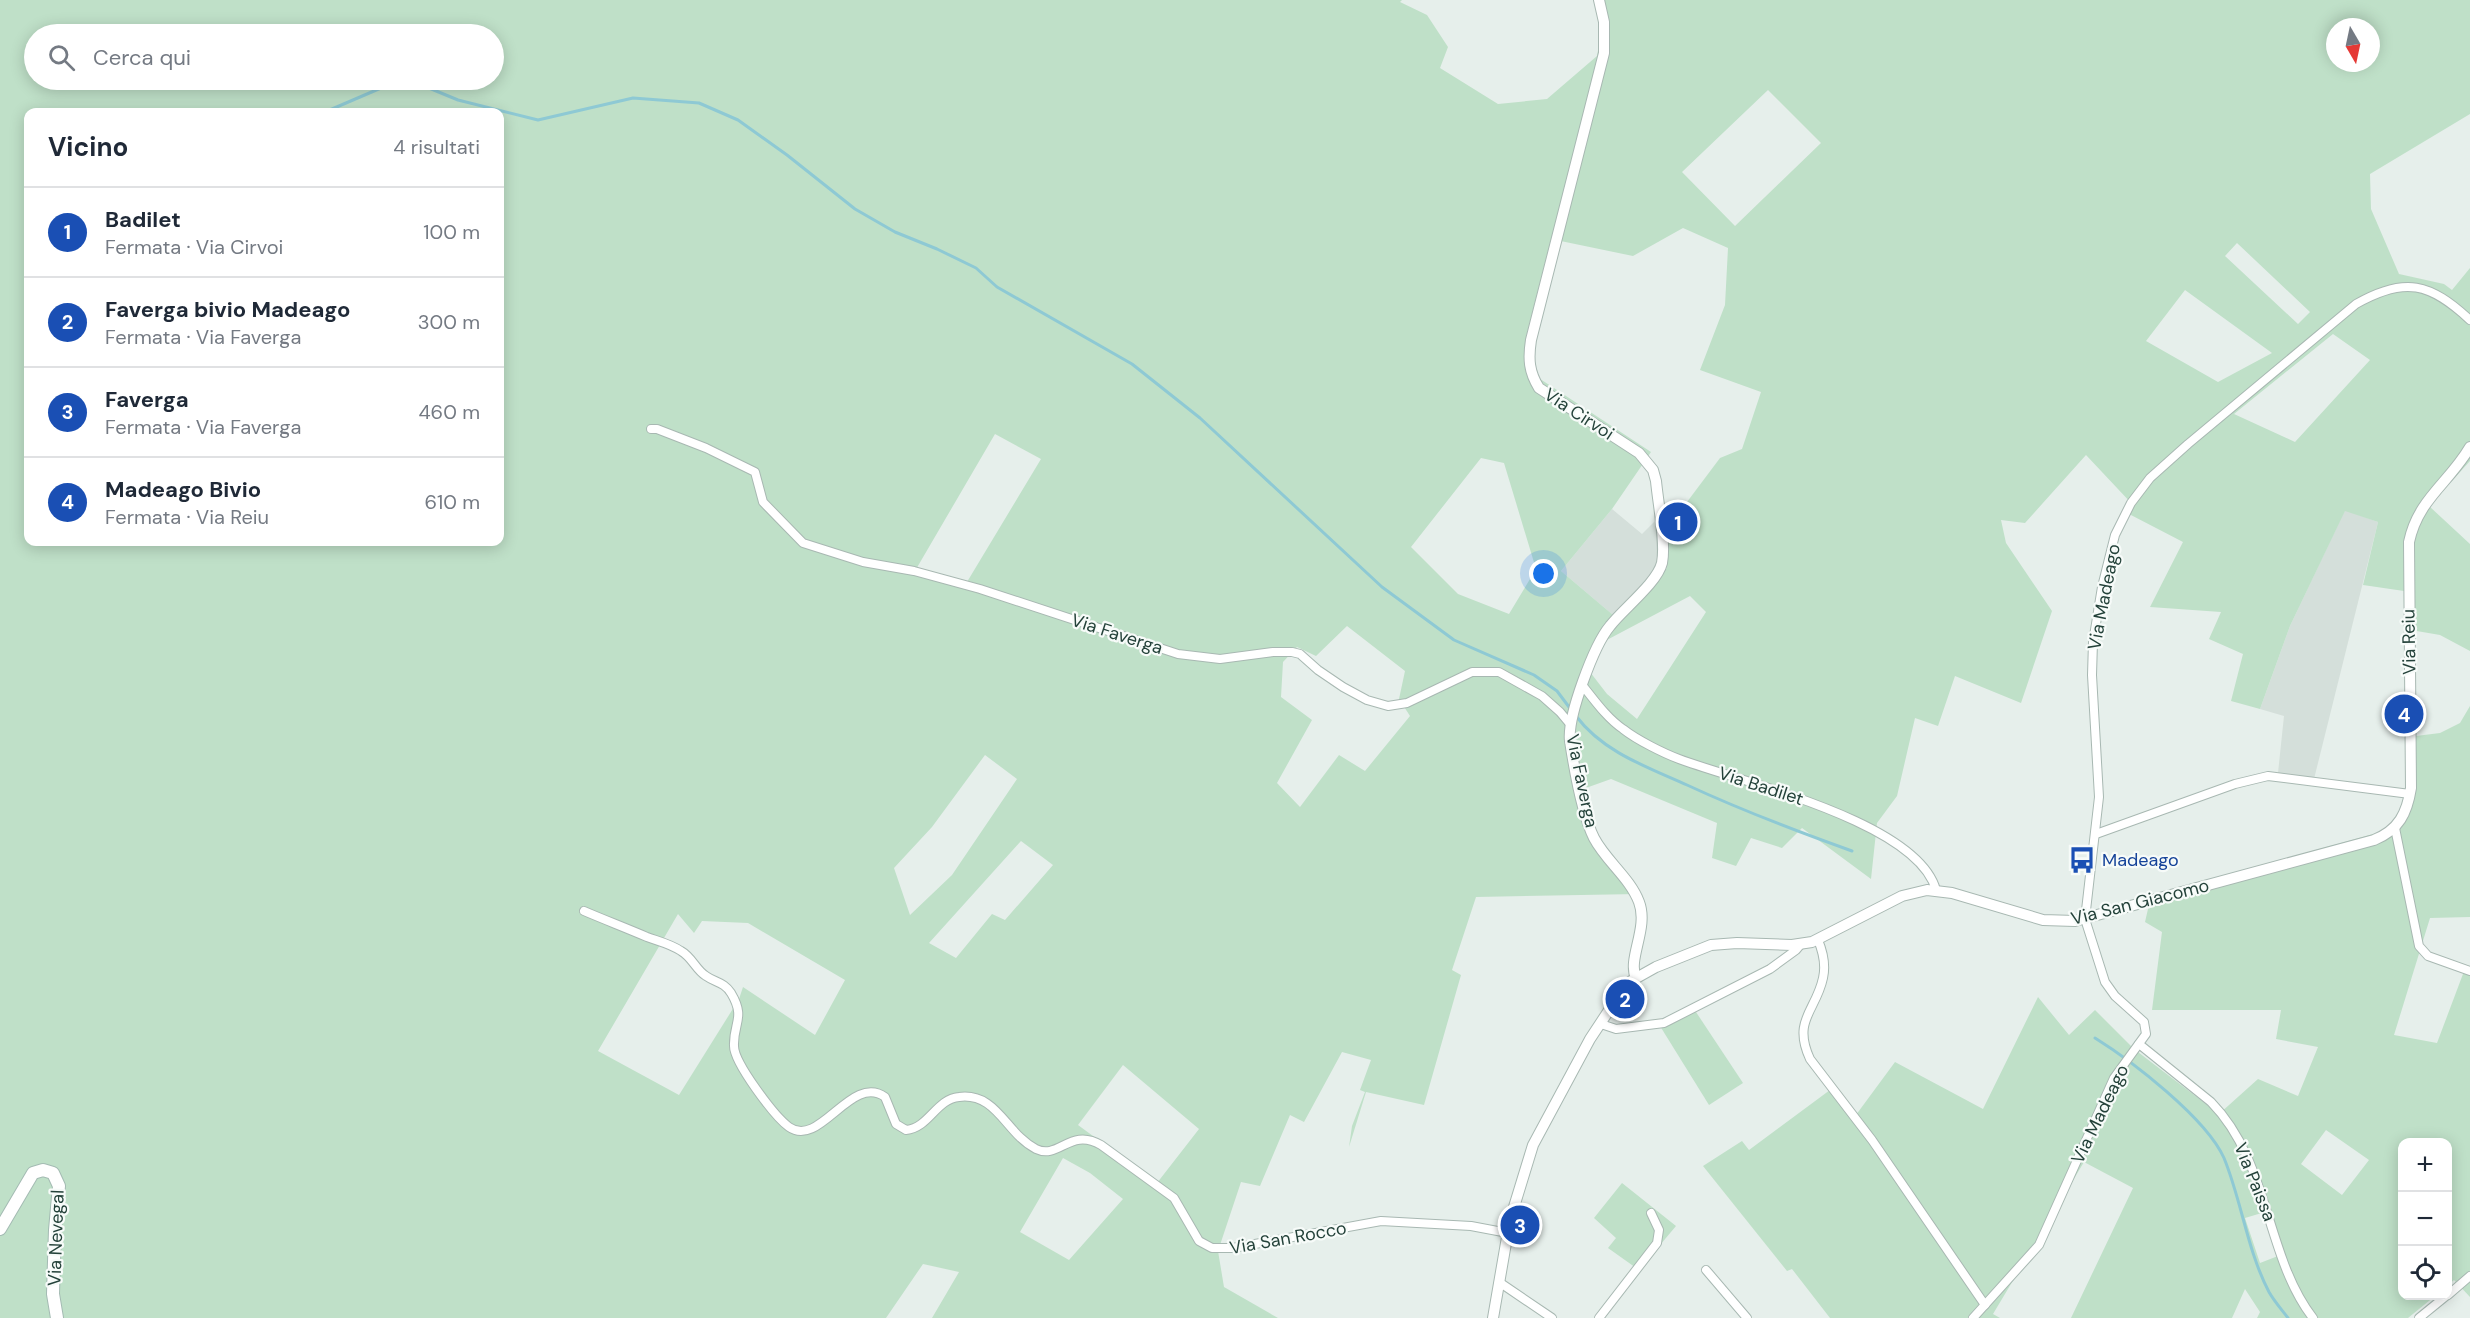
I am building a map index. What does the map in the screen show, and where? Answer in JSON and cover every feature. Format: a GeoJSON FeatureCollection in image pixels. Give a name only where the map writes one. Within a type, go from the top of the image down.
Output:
{"type":"FeatureCollection","features":[{"type":"Feature","properties":{"kind":"main road","name":"Via Nevegal"},"geometry":{"type":"LineString","coordinates":[[0,1229],[33,1173],[43,1170],[53,1173],[59,1186],[53,1294],[57,1318]]}},
{"type":"Feature","properties":{"kind":"street","name":"Via Cirvoi"},"geometry":{"type":"LineString","coordinates":[[1570,724],[1603,635],[1659,571],[1662,553],[1656,481],[1647,460],[1539,388],[1530,368],[1531,340],[1604,53],[1604,22],[1599,0]]}},
{"type":"Feature","properties":{"kind":"street","name":"Via Madeago"},"geometry":{"type":"LineString","coordinates":[[1973,1318],[2039,1245],[2111,1084],[2122,1065],[2146,1034],[2146,1024],[2109,989],[2101,973],[2085,919],[2099,797],[2092,675],[2093,642],[2102,587],[2115,535],[2131,502],[2150,478],[2188,444],[2368,296],[2404,286],[2423,289],[2440,295],[2470,320]]}},
{"type":"Feature","properties":{"kind":"street","name":"Via Faverga"},"geometry":{"type":"LineString","coordinates":[[651,429],[657,429],[706,448],[755,472],[763,502],[803,543],[862,562],[915,571],[980,589],[1178,654],[1220,659],[1273,652],[1292,652],[1300,654],[1343,687],[1367,700],[1388,706],[1407,703],[1472,672],[1499,672],[1542,696],[1570,724],[1572,748],[1590,828],[1598,845],[1637,897],[1642,911],[1642,926],[1634,968],[1636,978]]}},
{"type":"Feature","properties":{"kind":"street","name":"Via Reiu"},"geometry":{"type":"LineString","coordinates":[[2395,828],[2404,816],[2410,794],[2409,542],[2416,516],[2423,505],[2454,471],[2470,447]]}},
{"type":"Feature","properties":{"kind":"street","name":"Via Badilet"},"geometry":{"type":"LineString","coordinates":[[1583,686],[1600,708],[1623,729],[1677,758],[1810,802],[1887,837],[1909,853],[1927,871],[1936,890]]}},
{"type":"Feature","properties":{"kind":"street"},"geometry":{"type":"LineString","coordinates":[[2096,834],[2235,784],[2268,776],[2410,794]]}},
{"type":"Feature","properties":{"kind":"street"},"geometry":{"type":"LineString","coordinates":[[2395,828],[2419,946],[2428,956],[2470,971]]}},
{"type":"Feature","properties":{"kind":"street","name":"Via San Giacomo"},"geometry":{"type":"LineString","coordinates":[[1636,978],[1675,958],[1711,945],[1728,943],[1801,944],[1818,940],[1914,892],[1936,890],[2043,920],[2065,922],[2085,919],[2374,840],[2395,828]]}},
{"type":"Feature","properties":{"kind":"street","name":"Via San Rocco"},"geometry":{"type":"LineString","coordinates":[[584,911],[678,949],[693,960],[704,975],[722,982],[734,999],[740,1018],[734,1044],[736,1056],[761,1096],[783,1122],[796,1130],[815,1127],[854,1098],[865,1094],[876,1093],[885,1097],[896,1124],[906,1130],[921,1126],[947,1100],[974,1096],[984,1100],[1027,1143],[1040,1150],[1054,1149],[1079,1138],[1101,1145],[1174,1198],[1194,1235],[1199,1241],[1212,1248],[1233,1248],[1381,1221],[1471,1226],[1508,1233]]}},
{"type":"Feature","properties":{"kind":"street"},"geometry":{"type":"LineString","coordinates":[[1818,940],[1823,953],[1823,978],[1805,1020],[1805,1049],[1810,1059],[1872,1140],[1984,1305]]}},
{"type":"Feature","properties":{"kind":"street"},"geometry":{"type":"LineString","coordinates":[[1601,1023],[1616,1029],[1665,1023],[1770,969],[1801,944]]}},
{"type":"Feature","properties":{"kind":"street"},"geometry":{"type":"LineString","coordinates":[[1493,1318],[1508,1233],[1533,1145],[1573,1069],[1601,1023],[1623,989],[1636,978]]}},
{"type":"Feature","properties":{"kind":"street","name":"Via Paissa"},"geometry":{"type":"LineString","coordinates":[[2139,1044],[2211,1102],[2221,1112],[2236,1135],[2257,1181],[2294,1290],[2313,1318]]}},
{"type":"Feature","properties":{"kind":"street"},"geometry":{"type":"LineString","coordinates":[[1599,1318],[1659,1239],[1658,1225],[1651,1213]]}},
{"type":"Feature","properties":{"kind":"street"},"geometry":{"type":"LineString","coordinates":[[1706,1270],[1746,1318]]}},
{"type":"Feature","properties":{"kind":"street"},"geometry":{"type":"LineString","coordinates":[[2452,1291],[2470,1276]]}},
{"type":"Feature","properties":{"kind":"street"},"geometry":{"type":"LineString","coordinates":[[1499,1282],[1552,1318]]}},
{"type":"Feature","properties":{"kind":"street"},"geometry":{"type":"LineString","coordinates":[[2419,1318],[2441,1300]]}},
{"type":"Feature","properties":{"kind":"shaded area"},"geometry":{"type":"Polygon","coordinates":[[[1612,509],[1642,534],[1657,519],[1669,526],[1667,568],[1619,620],[1561,571],[1612,509]]]}},
{"type":"Feature","properties":{"kind":"shaded area"},"geometry":{"type":"Polygon","coordinates":[[[2345,510],[2378,522],[2314,779],[2278,773],[2284,716],[2260,709],[2290,626],[2345,510]]]}},
{"type":"Feature","properties":{"kind":"green space"},"geometry":{"type":"Polygon","coordinates":[[[0,0],[1402,0],[1400,2],[1427,15],[1448,47],[1440,68],[1498,104],[1547,99],[1597,56],[1606,7],[1604,0],[2470,0],[2470,114],[2370,174],[2371,209],[2399,274],[2444,284],[2452,290],[2470,268],[2470,461],[2429,506],[2470,544],[2470,651],[2440,635],[2405,629],[2404,591],[2363,585],[2378,522],[2345,511],[2290,626],[2260,709],[2231,701],[2243,654],[2209,639],[2221,612],[2150,607],[2183,542],[2129,514],[2133,505],[2086,455],[2025,523],[2001,520],[2006,543],[2052,611],[2021,703],[1955,676],[1938,726],[1915,718],[1897,796],[1877,823],[1871,879],[1802,828],[1782,848],[1751,838],[1736,866],[1712,858],[1717,823],[1611,779],[1583,789],[1591,825],[1638,894],[1476,897],[1452,970],[1461,975],[1424,1105],[1366,1092],[1349,1147],[1352,1126],[1365,1092],[1360,1090],[1371,1060],[1342,1052],[1304,1122],[1290,1115],[1260,1186],[1241,1182],[1218,1251],[1224,1287],[1278,1318],[932,1318],[959,1272],[923,1264],[886,1318],[0,1318],[0,0]],[[1768,90],[1682,172],[1735,226],[1821,143],[1768,90]],[[1683,228],[1633,256],[1551,239],[1526,337],[1525,369],[1651,452],[1612,509],[1561,571],[1619,620],[1667,568],[1669,526],[1720,458],[1742,449],[1761,392],[1700,370],[1725,305],[1728,248],[1683,228]],[[2237,243],[2225,256],[2298,324],[2310,312],[2237,243]],[[2185,290],[2146,341],[2218,382],[2272,353],[2185,290]],[[2333,334],[2234,414],[2295,442],[2370,360],[2333,334]],[[995,434],[915,571],[967,582],[1041,459],[995,434]],[[1481,458],[1411,547],[1458,594],[1509,614],[1536,569],[1504,463],[1481,458]],[[1690,596],[1603,642],[1590,672],[1607,694],[1637,719],[1706,612],[1690,596]],[[1347,626],[1316,656],[1297,647],[1283,662],[1281,697],[1312,720],[1277,783],[1300,807],[1339,755],[1365,771],[1410,716],[1399,699],[1405,671],[1347,626]],[[985,755],[932,827],[894,868],[910,915],[952,875],[1017,779],[985,755]],[[1021,841],[929,943],[956,958],[992,914],[1005,920],[1053,865],[1021,841]],[[678,914],[598,1051],[679,1095],[739,999],[743,987],[815,1035],[845,980],[748,923],[702,921],[694,933],[678,914]],[[1123,1065],[1078,1125],[1157,1183],[1199,1129],[1123,1065]],[[1063,1158],[1020,1232],[1069,1260],[1123,1199],[1090,1173],[1063,1158]]]}},
{"type":"Feature","properties":{"kind":"green space"},"geometry":{"type":"Polygon","coordinates":[[[2470,706],[2470,917],[2430,918],[2394,1035],[2437,1043],[2466,966],[2470,968],[2470,1297],[2454,1280],[2452,1282],[2452,1138],[2398,1138],[2398,1300],[2430,1300],[2408,1318],[2257,1318],[2260,1312],[2245,1289],[2232,1318],[2071,1318],[2133,1188],[2084,1162],[1993,1314],[2000,1318],[1830,1318],[1792,1269],[1787,1271],[1703,1166],[1742,1141],[1749,1150],[1830,1090],[1853,1119],[1895,1062],[1983,1109],[2038,997],[2069,1035],[2095,1010],[2134,1049],[2219,1114],[2258,1079],[2298,1096],[2318,1047],[2276,1039],[2281,1010],[2152,1010],[2162,932],[2145,922],[2151,896],[2384,831],[2399,820],[2406,806],[2408,737],[2440,733],[2460,723],[2470,706]],[[2326,1130],[2301,1164],[2342,1195],[2369,1160],[2326,1130]],[[2265,1212],[2245,1218],[2260,1263],[2278,1256],[2265,1212]]]}},
{"type":"Feature","properties":{"kind":"green space"},"geometry":{"type":"Polygon","coordinates":[[[1692,1006],[1743,1083],[1709,1105],[1660,1026],[1692,1006]]]}},
{"type":"Feature","properties":{"kind":"green space"},"geometry":{"type":"Polygon","coordinates":[[[1622,1183],[1676,1226],[1639,1270],[1608,1248],[1616,1238],[1594,1218],[1622,1183]]]}},
{"type":"Feature","properties":{"kind":"waterway"},"geometry":{"type":"LineString","coordinates":[[334,108],[376,90]]}},
{"type":"Feature","properties":{"kind":"waterway"},"geometry":{"type":"LineString","coordinates":[[434,90],[458,100],[490,108]]}},
{"type":"Feature","properties":{"kind":"waterway"},"geometry":{"type":"LineString","coordinates":[[504,112],[538,120],[633,98],[699,103],[738,120],[787,155],[855,209],[895,232],[976,268],[997,287],[1132,364],[1200,418],[1382,587],[1454,640],[1534,675],[1557,691],[1572,711]]}},
{"type":"Feature","properties":{"kind":"waterway"},"geometry":{"type":"LineString","coordinates":[[1576,716],[1587,729],[1612,749],[1641,765],[1748,812],[1852,851]]}},
{"type":"Feature","properties":{"kind":"waterway"},"geometry":{"type":"LineString","coordinates":[[2095,1038],[2167,1092],[2215,1142],[2230,1175],[2261,1276],[2271,1295],[2288,1318]]}},
{"type":"Feature","properties":{"kind":"place","name":"Badilet"},"geometry":{"type":"Point","coordinates":[1678,522]}},
{"type":"Feature","properties":{"kind":"place","name":"Madeago Bivio"},"geometry":{"type":"Point","coordinates":[2404,714]}},
{"type":"Feature","properties":{"kind":"place","name":"Madeago"},"geometry":{"type":"Point","coordinates":[2082,860]}},
{"type":"Feature","properties":{"kind":"place","name":"Faverga bivio Madeago"},"geometry":{"type":"Point","coordinates":[1625,999]}},
{"type":"Feature","properties":{"kind":"place","name":"Faverga"},"geometry":{"type":"Point","coordinates":[1520,1225]}}]}
